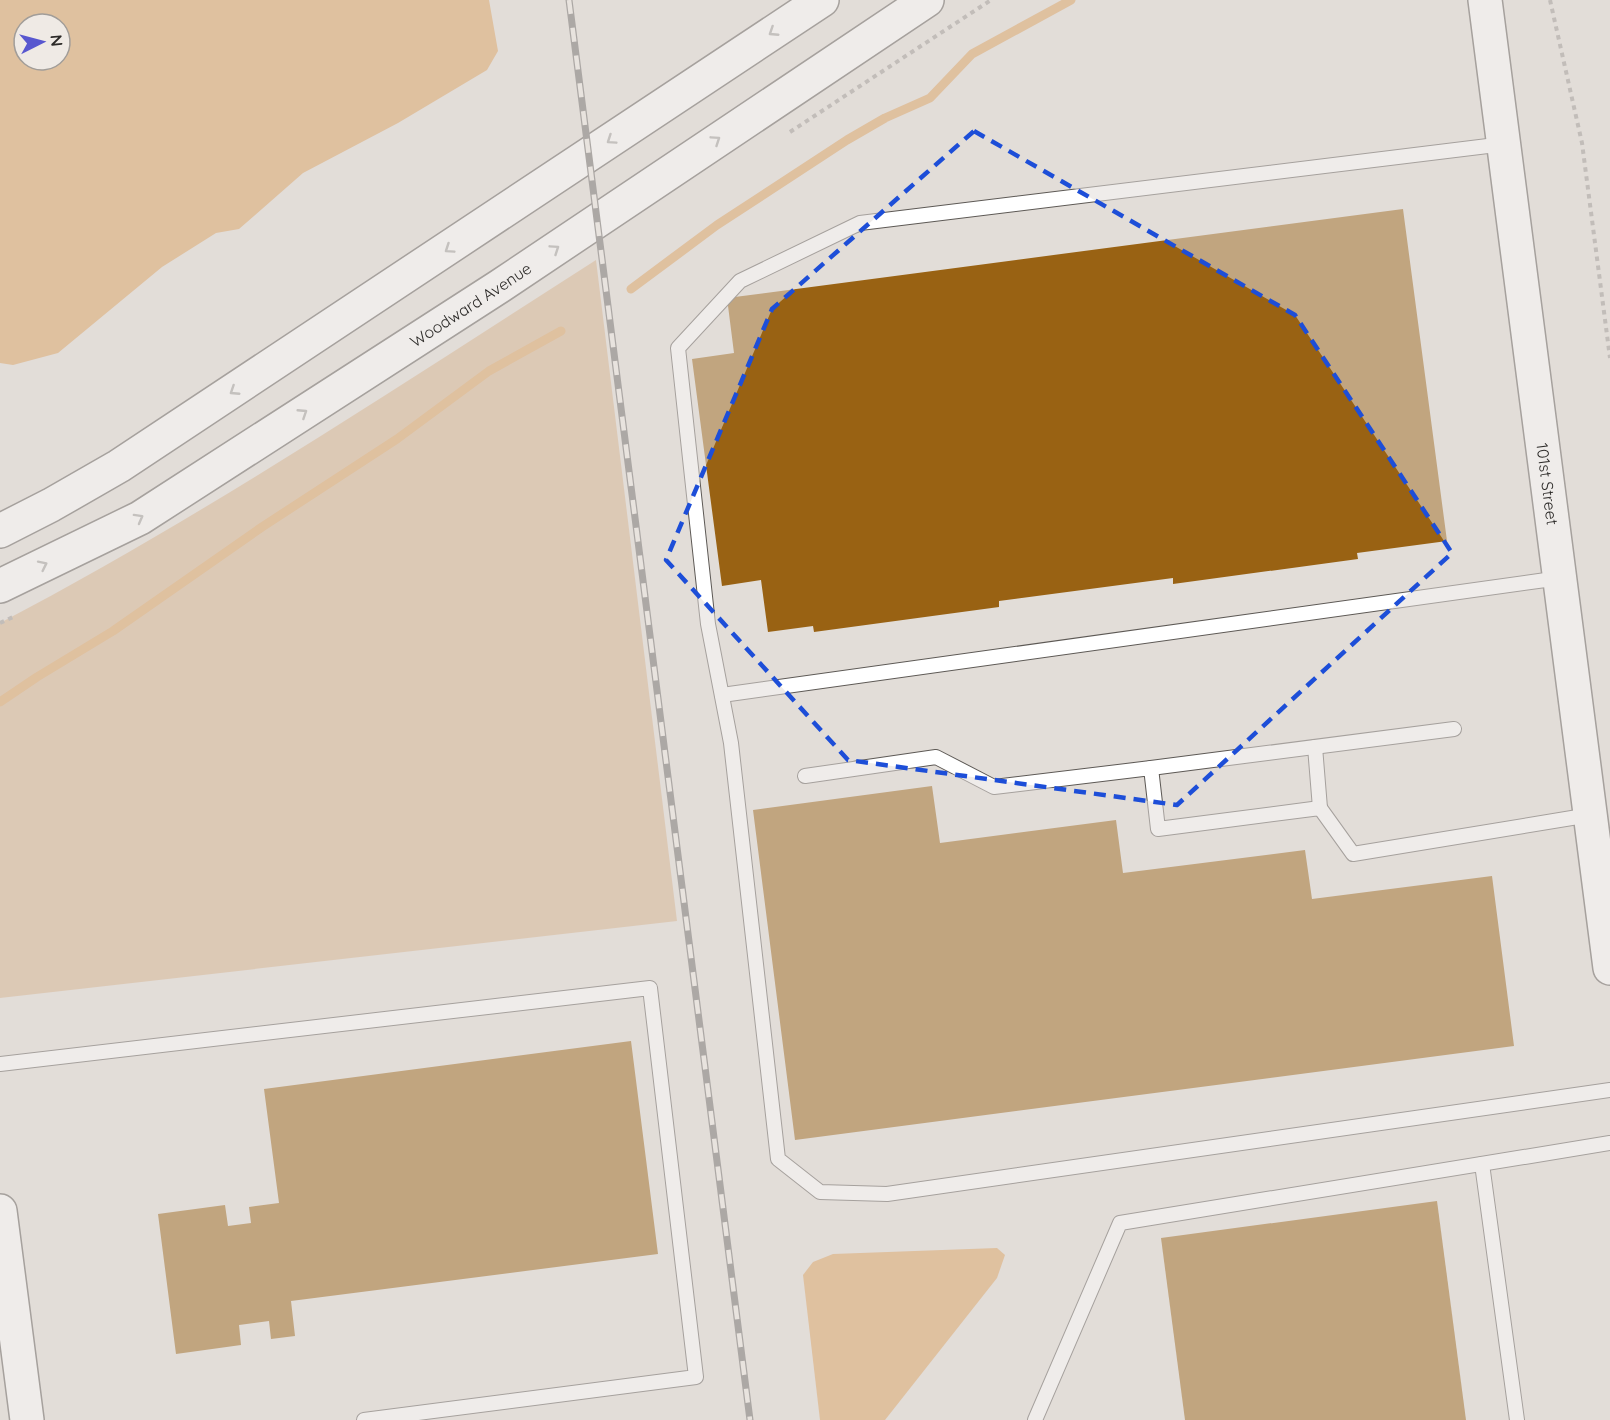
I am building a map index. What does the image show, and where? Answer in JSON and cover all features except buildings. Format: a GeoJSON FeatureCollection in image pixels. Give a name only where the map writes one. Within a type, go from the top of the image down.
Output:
{"type":"FeatureCollection","features":[{"type":"Feature","properties":{"kind":"street"},"geometry":{"type":"LineString","coordinates":[[0,531],[51,505],[118,466],[822,0]]}},
{"type":"Feature","properties":{"kind":"street","name":"Woodward Avenue"},"geometry":{"type":"LineString","coordinates":[[0,586],[140,518],[500,286],[927,0]]}},
{"type":"Feature","properties":{"kind":"street","name":"101st Street"},"geometry":{"type":"LineString","coordinates":[[1485,0],[1610,968]]}},
{"type":"Feature","properties":{"kind":"street"},"geometry":{"type":"LineString","coordinates":[[0,1211],[27,1420]]}},
{"type":"Feature","properties":{"kind":"lane"},"geometry":{"type":"LineString","coordinates":[[1504,144],[860,224],[740,281],[678,348],[708,624],[731,743],[778,1160],[820,1192],[887,1194],[1610,1090]]}},
{"type":"Feature","properties":{"kind":"lane"},"geometry":{"type":"LineString","coordinates":[[722,694],[1560,578]]}},
{"type":"Feature","properties":{"kind":"lane"},"geometry":{"type":"LineString","coordinates":[[805,776],[936,757],[994,787],[1454,729]]}},
{"type":"Feature","properties":{"kind":"lane"},"geometry":{"type":"LineString","coordinates":[[1315,747],[1320,808],[1353,854],[1590,815]]}},
{"type":"Feature","properties":{"kind":"lane"},"geometry":{"type":"LineString","coordinates":[[1151,768],[1158,830],[1320,808]]}},
{"type":"Feature","properties":{"kind":"lane"},"geometry":{"type":"LineString","coordinates":[[0,1064],[650,988],[696,1377],[364,1420]]}},
{"type":"Feature","properties":{"kind":"lane"},"geometry":{"type":"LineString","coordinates":[[1035,1420],[1120,1223],[1610,1143]]}},
{"type":"Feature","properties":{"kind":"lane"},"geometry":{"type":"LineString","coordinates":[[1482,1164],[1517,1420]]}},
{"type":"Feature","properties":{"kind":"path"},"geometry":{"type":"LineString","coordinates":[[1550,0],[1582,143],[1610,358]]}},
{"type":"Feature","properties":{"kind":"highlighted area"},"geometry":{"type":"Polygon","coordinates":[[[974,131],[1295,315],[1452,553],[1177,805],[848,760],[666,560],[772,309],[974,131]]]}},
{"type":"Feature","properties":{"kind":"shaded area"},"geometry":{"type":"Polygon","coordinates":[[[0,0],[489,0],[498,51],[487,70],[398,123],[303,173],[239,229],[216,233],[162,267],[58,353],[13,365],[0,363],[0,0]]]}},
{"type":"Feature","properties":{"kind":"shaded area"},"geometry":{"type":"Polygon","coordinates":[[[596,260],[677,921],[0,998],[0,623],[77,582],[227,494],[596,260]]]}},
{"type":"Feature","properties":{"kind":"shaded area"},"geometry":{"type":"Polygon","coordinates":[[[997,1248],[1005,1255],[997,1278],[885,1420],[820,1420],[803,1275],[813,1262],[833,1254],[997,1248]]]}},
{"type":"Feature","properties":{"kind":"waterway"},"geometry":{"type":"LineString","coordinates":[[631,289],[717,225],[847,140],[885,118],[930,98],[972,54],[1071,0]]}},
{"type":"Feature","properties":{"kind":"waterway"},"geometry":{"type":"LineString","coordinates":[[0,702],[113,631],[262,527],[397,439],[489,371],[561,331]]}},
{"type":"Feature","properties":{"kind":"railway"},"geometry":{"type":"LineString","coordinates":[[569,0],[750,1420]]}}]}
